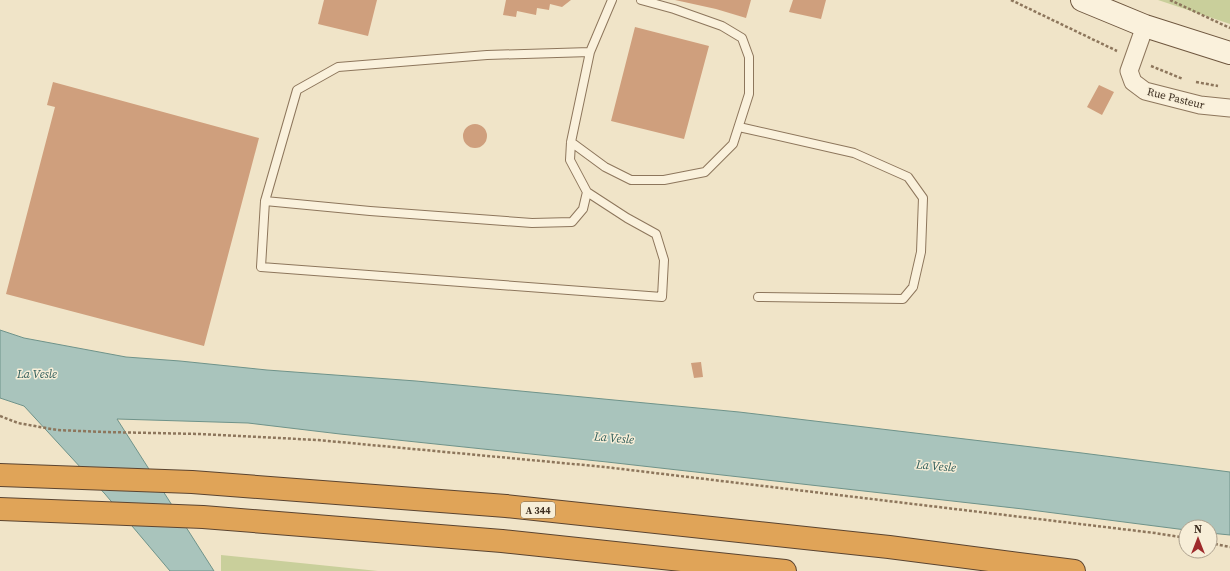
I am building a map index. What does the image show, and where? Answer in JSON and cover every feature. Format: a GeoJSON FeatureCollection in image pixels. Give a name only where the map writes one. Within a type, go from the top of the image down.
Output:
{"type":"FeatureCollection","features":[{"type":"Feature","properties":{"kind":"highway","name":"A 344"},"geometry":{"type":"LineString","coordinates":[[0,475],[192,482],[506,506],[889,547],[1074,571]]}},
{"type":"Feature","properties":{"kind":"highway"},"geometry":{"type":"LineString","coordinates":[[0,509],[218,518],[502,541],[785,571]]}},
{"type":"Feature","properties":{"kind":"street"},"geometry":{"type":"LineString","coordinates":[[1082,0],[1145,26],[1230,53]]}},
{"type":"Feature","properties":{"kind":"street","name":"Rue Pasteur"},"geometry":{"type":"LineString","coordinates":[[1145,26],[1128,71],[1133,82],[1145,91],[1159,95],[1200,105],[1230,108]]}},
{"type":"Feature","properties":{"kind":"lane"},"geometry":{"type":"LineString","coordinates":[[590,52],[487,55],[338,67],[298,90],[265,201],[261,267],[662,297],[664,260],[656,234],[627,218],[587,192],[570,160],[571,142],[590,52],[612,0]]}},
{"type":"Feature","properties":{"kind":"lane"},"geometry":{"type":"LineString","coordinates":[[571,142],[606,168],[631,180],[664,180],[705,172],[733,144],[749,94],[749,57],[742,38],[722,26],[674,9],[641,0]]}},
{"type":"Feature","properties":{"kind":"lane"},"geometry":{"type":"LineString","coordinates":[[738,127],[854,154],[908,177],[923,198],[921,252],[913,288],[903,299],[758,297]]}},
{"type":"Feature","properties":{"kind":"lane"},"geometry":{"type":"LineString","coordinates":[[265,201],[532,224],[572,222],[584,209],[587,192]]}},
{"type":"Feature","properties":{"kind":"path"},"geometry":{"type":"LineString","coordinates":[[1170,0],[1230,29]]}},
{"type":"Feature","properties":{"kind":"path"},"geometry":{"type":"LineString","coordinates":[[0,416],[18,423],[57,430],[200,434],[318,440],[597,466],[1178,537]]}},
{"type":"Feature","properties":{"kind":"path"},"geometry":{"type":"LineString","coordinates":[[1218,545],[1230,547]]}},
{"type":"Feature","properties":{"kind":"green space"},"geometry":{"type":"Polygon","coordinates":[[[1158,0],[1230,0],[1230,24],[1158,0]]]}},
{"type":"Feature","properties":{"kind":"green space"},"geometry":{"type":"Polygon","coordinates":[[[221,555],[378,571],[221,571],[221,555]]]}},
{"type":"Feature","properties":{"kind":"water","name":"La Vesle"},"geometry":{"type":"Polygon","coordinates":[[[0,330],[24,338],[126,357],[267,370],[416,381],[739,412],[1230,472],[1230,535],[1218,534],[1218,519],[1178,519],[1178,529],[1023,509],[248,423],[117,419],[214,571],[170,571],[105,494],[24,406],[0,398],[0,330]]]}},
{"type":"Feature","properties":{"kind":"building"},"geometry":{"type":"Polygon","coordinates":[[[324,0],[377,0],[368,36],[318,24],[324,0]]]}},
{"type":"Feature","properties":{"kind":"building"},"geometry":{"type":"Polygon","coordinates":[[[506,0],[571,0],[562,7],[550,4],[549,10],[537,8],[536,15],[517,11],[516,17],[503,15],[506,0]]]}},
{"type":"Feature","properties":{"kind":"building"},"geometry":{"type":"Polygon","coordinates":[[[675,0],[751,0],[746,18],[716,9],[675,0]]]}},
{"type":"Feature","properties":{"kind":"building"},"geometry":{"type":"Polygon","coordinates":[[[793,0],[826,0],[821,19],[789,12],[793,0]]]}},
{"type":"Feature","properties":{"kind":"building"},"geometry":{"type":"Polygon","coordinates":[[[635,27],[709,46],[684,139],[611,121],[635,27]]]}},
{"type":"Feature","properties":{"kind":"building"},"geometry":{"type":"Polygon","coordinates":[[[53,82],[259,138],[204,346],[6,294],[55,107],[47,105],[53,82]]]}},
{"type":"Feature","properties":{"kind":"building"},"geometry":{"type":"Polygon","coordinates":[[[1099,85],[1114,92],[1102,115],[1087,107],[1099,85]]]}},
{"type":"Feature","properties":{"kind":"building"},"geometry":{"type":"Polygon","coordinates":[[[475,124],[484,127],[487,136],[484,145],[475,148],[466,145],[463,136],[466,127],[475,124]]]}},
{"type":"Feature","properties":{"kind":"building"},"geometry":{"type":"Polygon","coordinates":[[[701,362],[703,377],[694,378],[691,363],[701,362]]]}}]}
